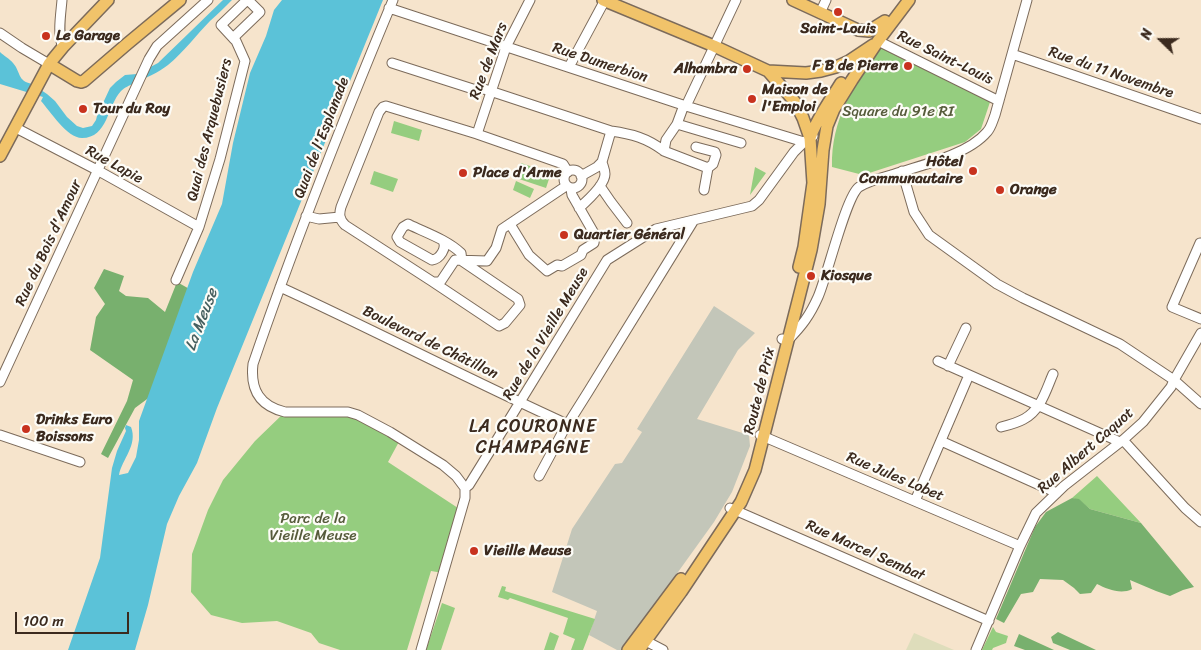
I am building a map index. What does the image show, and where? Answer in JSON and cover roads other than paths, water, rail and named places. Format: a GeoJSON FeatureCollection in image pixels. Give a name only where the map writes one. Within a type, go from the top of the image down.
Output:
{"type":"FeatureCollection","features":[{"type":"Feature","properties":{"kind":"main road"},"geometry":{"type":"LineString","coordinates":[[0,156],[49,64],[108,0]]}},
{"type":"Feature","properties":{"kind":"main road"},"geometry":{"type":"LineString","coordinates":[[49,64],[77,81],[84,81],[180,0]]}},
{"type":"Feature","properties":{"kind":"main road"},"geometry":{"type":"LineString","coordinates":[[604,0],[768,71],[806,73],[821,71],[849,61],[878,42]]}},
{"type":"Feature","properties":{"kind":"main road","name":"Rue Saint-Louis"},"geometry":{"type":"LineString","coordinates":[[793,0],[850,27],[864,31],[869,31],[885,21]]}},
{"type":"Feature","properties":{"kind":"main road"},"geometry":{"type":"LineString","coordinates":[[830,111],[863,52],[901,0]]}},
{"type":"Feature","properties":{"kind":"main road"},"geometry":{"type":"LineString","coordinates":[[830,111],[909,0]]}},
{"type":"Feature","properties":{"kind":"main road","name":"Route de Prix"},"geometry":{"type":"LineString","coordinates":[[628,650],[641,642],[681,592],[733,509],[742,500],[755,470],[804,247],[813,183],[803,118],[795,102],[768,71]]}},
{"type":"Feature","properties":{"kind":"main road","name":"Route de Prix"},"geometry":{"type":"LineString","coordinates":[[807,140],[814,127],[830,111]]}},
{"type":"Feature","properties":{"kind":"main road","name":"Route de Prix"},"geometry":{"type":"LineString","coordinates":[[785,340],[812,250],[820,204],[824,144],[830,111]]}},
{"type":"Feature","properties":{"kind":"main road"},"geometry":{"type":"LineString","coordinates":[[807,140],[816,141],[818,145],[821,176]]}},
{"type":"Feature","properties":{"kind":"street"},"geometry":{"type":"LineString","coordinates":[[62,0],[60,42],[63,47]]}},
{"type":"Feature","properties":{"kind":"street","name":"Rue du Bois d'Amour"},"geometry":{"type":"LineString","coordinates":[[0,382],[148,59],[157,46],[208,0]]}},
{"type":"Feature","properties":{"kind":"street"},"geometry":{"type":"LineString","coordinates":[[233,38],[221,25],[247,0]]}},
{"type":"Feature","properties":{"kind":"street","name":"Quai des Arquebusiers"},"geometry":{"type":"LineString","coordinates":[[176,280],[199,227],[220,159],[245,62],[233,38],[260,12],[247,0]]}},
{"type":"Feature","properties":{"kind":"street","name":"Rue de Mars"},"geometry":{"type":"LineString","coordinates":[[477,134],[506,47],[530,0]]}},
{"type":"Feature","properties":{"kind":"street"},"geometry":{"type":"LineString","coordinates":[[569,66],[604,0]]}},
{"type":"Feature","properties":{"kind":"street"},"geometry":{"type":"LineString","coordinates":[[664,151],[666,140],[677,124],[736,0]]}},
{"type":"Feature","properties":{"kind":"street"},"geometry":{"type":"LineString","coordinates":[[820,13],[826,0]]}},
{"type":"Feature","properties":{"kind":"street"},"geometry":{"type":"LineString","coordinates":[[785,340],[811,314],[852,196],[858,188],[876,179],[932,161],[970,146],[988,131],[995,115],[1026,0]]}},
{"type":"Feature","properties":{"kind":"street","name":"Rue Dumerbion"},"geometry":{"type":"LineString","coordinates":[[391,4],[506,47],[569,66],[685,106],[807,140]]}},
{"type":"Feature","properties":{"kind":"street","name":"Quai de l'Esplanade"},"geometry":{"type":"LineString","coordinates":[[391,4],[355,91],[280,287],[253,364],[254,388],[261,399],[276,410],[285,412],[348,412],[358,415],[390,432],[443,465],[456,476],[465,488]]}},
{"type":"Feature","properties":{"kind":"street"},"geometry":{"type":"LineString","coordinates":[[0,33],[49,64]]}},
{"type":"Feature","properties":{"kind":"street","name":"Rue Saint-Louis"},"geometry":{"type":"LineString","coordinates":[[878,42],[999,101]]}},
{"type":"Feature","properties":{"kind":"street","name":"Rue du 11 Novembre"},"geometry":{"type":"LineString","coordinates":[[1012,54],[1201,119]]}},
{"type":"Feature","properties":{"kind":"street"},"geometry":{"type":"LineString","coordinates":[[392,63],[476,90],[484,89],[491,91],[611,131],[627,133],[648,140],[664,151],[708,168]]}},
{"type":"Feature","properties":{"kind":"street"},"geometry":{"type":"LineString","coordinates":[[443,241],[445,244],[444,248],[437,258],[432,260],[400,242],[397,238],[403,227],[408,224],[443,241],[455,248],[461,253],[462,261],[518,299],[520,305],[505,323],[499,326],[345,225],[342,221],[340,212],[379,112],[383,107],[390,106],[563,164],[568,172]]}},
{"type":"Feature","properties":{"kind":"street"},"geometry":{"type":"LineString","coordinates":[[677,124],[740,143]]}},
{"type":"Feature","properties":{"kind":"street","name":"Rue Lapie"},"geometry":{"type":"LineString","coordinates":[[16,128],[97,170],[199,227]]}},
{"type":"Feature","properties":{"kind":"street"},"geometry":{"type":"LineString","coordinates":[[581,176],[598,167],[602,162],[611,131]]}},
{"type":"Feature","properties":{"kind":"street","name":"Rue de la Vieille Meuse"},"geometry":{"type":"LineString","coordinates":[[421,650],[465,498],[465,488],[482,464],[607,260],[656,229],[752,206],[794,152],[807,140]]}},
{"type":"Feature","properties":{"kind":"street"},"geometry":{"type":"LineString","coordinates":[[696,147],[715,152],[716,156],[713,164],[708,168],[704,190]]}},
{"type":"Feature","properties":{"kind":"street"},"geometry":{"type":"LineString","coordinates":[[579,208],[604,180],[605,173],[602,162]]}},
{"type":"Feature","properties":{"kind":"street"},"geometry":{"type":"LineString","coordinates":[[433,282],[441,281],[455,260],[487,261],[496,248],[502,229],[569,187],[574,188],[580,185],[581,176],[571,170],[564,176],[564,181],[569,187],[595,234],[594,243],[583,250],[581,255],[562,266],[557,265],[547,272],[529,255],[510,224]]}},
{"type":"Feature","properties":{"kind":"street"},"geometry":{"type":"LineString","coordinates":[[902,171],[914,212],[929,235],[997,284],[1120,344],[1174,380],[1201,404]]}},
{"type":"Feature","properties":{"kind":"street"},"geometry":{"type":"LineString","coordinates":[[600,186],[627,223]]}},
{"type":"Feature","properties":{"kind":"street"},"geometry":{"type":"LineString","coordinates":[[306,216],[319,219],[340,217]]}},
{"type":"Feature","properties":{"kind":"street"},"geometry":{"type":"LineString","coordinates":[[539,476],[567,424],[580,406],[694,220]]}},
{"type":"Feature","properties":{"kind":"street"},"geometry":{"type":"LineString","coordinates":[[1201,244],[1172,307],[1201,319]]}},
{"type":"Feature","properties":{"kind":"street","name":"Boulevard de Châtillon"},"geometry":{"type":"LineString","coordinates":[[280,287],[567,424]]}},
{"type":"Feature","properties":{"kind":"street"},"geometry":{"type":"LineString","coordinates":[[948,366],[966,328]]}},
{"type":"Feature","properties":{"kind":"street","name":"Rue Albert Caquot"},"geometry":{"type":"LineString","coordinates":[[976,650],[1036,513],[1143,422],[1171,387],[1201,333]]}},
{"type":"Feature","properties":{"kind":"street"},"geometry":{"type":"LineString","coordinates":[[938,361],[1121,441],[1185,508],[1201,522]]}},
{"type":"Feature","properties":{"kind":"street"},"geometry":{"type":"LineString","coordinates":[[1001,427],[1023,420],[1032,414],[1039,406],[1053,374]]}},
{"type":"Feature","properties":{"kind":"street"},"geometry":{"type":"LineString","coordinates":[[915,501],[969,375]]}},
{"type":"Feature","properties":{"kind":"street"},"geometry":{"type":"LineString","coordinates":[[0,435],[80,462]]}},
{"type":"Feature","properties":{"kind":"street","name":"Rue Jules Lobet"},"geometry":{"type":"LineString","coordinates":[[762,435],[1020,546]]}},
{"type":"Feature","properties":{"kind":"street"},"geometry":{"type":"LineString","coordinates":[[941,440],[1058,493]]}},
{"type":"Feature","properties":{"kind":"street","name":"Rue Marcel Sembat"},"geometry":{"type":"LineString","coordinates":[[733,509],[989,621]]}},
{"type":"Feature","properties":{"kind":"street"},"geometry":{"type":"LineString","coordinates":[[641,642],[663,650]]}},
{"type":"Feature","properties":{"kind":"water"},"geometry":{"type":"Polygon","coordinates":[[[223,0],[232,0],[174,60],[160,70],[121,91],[116,97],[102,127],[91,137],[76,137],[65,129],[41,101],[43,97],[0,84],[0,52],[13,63],[24,81],[47,94],[77,126],[83,128],[92,126],[110,88],[116,82],[125,75],[137,74],[158,63],[223,0]]]}},
{"type":"Feature","properties":{"kind":"water","name":"La Meuse"},"geometry":{"type":"Polygon","coordinates":[[[282,0],[383,0],[217,408],[197,463],[179,496],[167,524],[148,605],[135,650],[68,650],[100,558],[112,468],[117,451],[126,431],[126,425],[131,427],[133,434],[131,446],[119,475],[128,473],[136,457],[139,440],[139,421],[193,272],[222,204],[233,143],[250,73],[266,36],[274,10],[282,0]]]}},
{"type":"Feature","properties":{"kind":"place","name":"Saint-Louis"},"geometry":{"type":"Point","coordinates":[838,12]}},
{"type":"Feature","properties":{"kind":"place","name":"Le Garage"},"geometry":{"type":"Point","coordinates":[46,36]}},
{"type":"Feature","properties":{"kind":"place","name":"F B de Pierre"},"geometry":{"type":"Point","coordinates":[908,66]}},
{"type":"Feature","properties":{"kind":"place","name":"Alhambra"},"geometry":{"type":"Point","coordinates":[747,69]}},
{"type":"Feature","properties":{"kind":"place","name":"Maison de l'Emploi"},"geometry":{"type":"Point","coordinates":[752,99]}},
{"type":"Feature","properties":{"kind":"place","name":"Tour du Roy"},"geometry":{"type":"Point","coordinates":[83,109]}},
{"type":"Feature","properties":{"kind":"place","name":"Hôtel Communautaire"},"geometry":{"type":"Point","coordinates":[973,171]}},
{"type":"Feature","properties":{"kind":"place","name":"Place d'Arme"},"geometry":{"type":"Point","coordinates":[463,173]}},
{"type":"Feature","properties":{"kind":"place","name":"Orange"},"geometry":{"type":"Point","coordinates":[1000,190]}},
{"type":"Feature","properties":{"kind":"place","name":"Quartier Général"},"geometry":{"type":"Point","coordinates":[564,235]}},
{"type":"Feature","properties":{"kind":"place","name":"Kiosque"},"geometry":{"type":"Point","coordinates":[811,276]}},
{"type":"Feature","properties":{"kind":"place","name":"Drinks Euro Boissons"},"geometry":{"type":"Point","coordinates":[26,429]}},
{"type":"Feature","properties":{"kind":"place","name":"Vieille Meuse"},"geometry":{"type":"Point","coordinates":[474,551]}},
{"type":"Feature","properties":{"kind":"district","name":"LA COURONNE CHAMPAGNE"},"geometry":{"type":"Point","coordinates":[533,437]}},
{"type":"Feature","properties":{"kind":"park label","name":"Square du 91e RI"},"geometry":{"type":"Point","coordinates":[898,112]}},
{"type":"Feature","properties":{"kind":"park label","name":"Parc de la Vieille Meuse"},"geometry":{"type":"Point","coordinates":[313,528]}}]}
